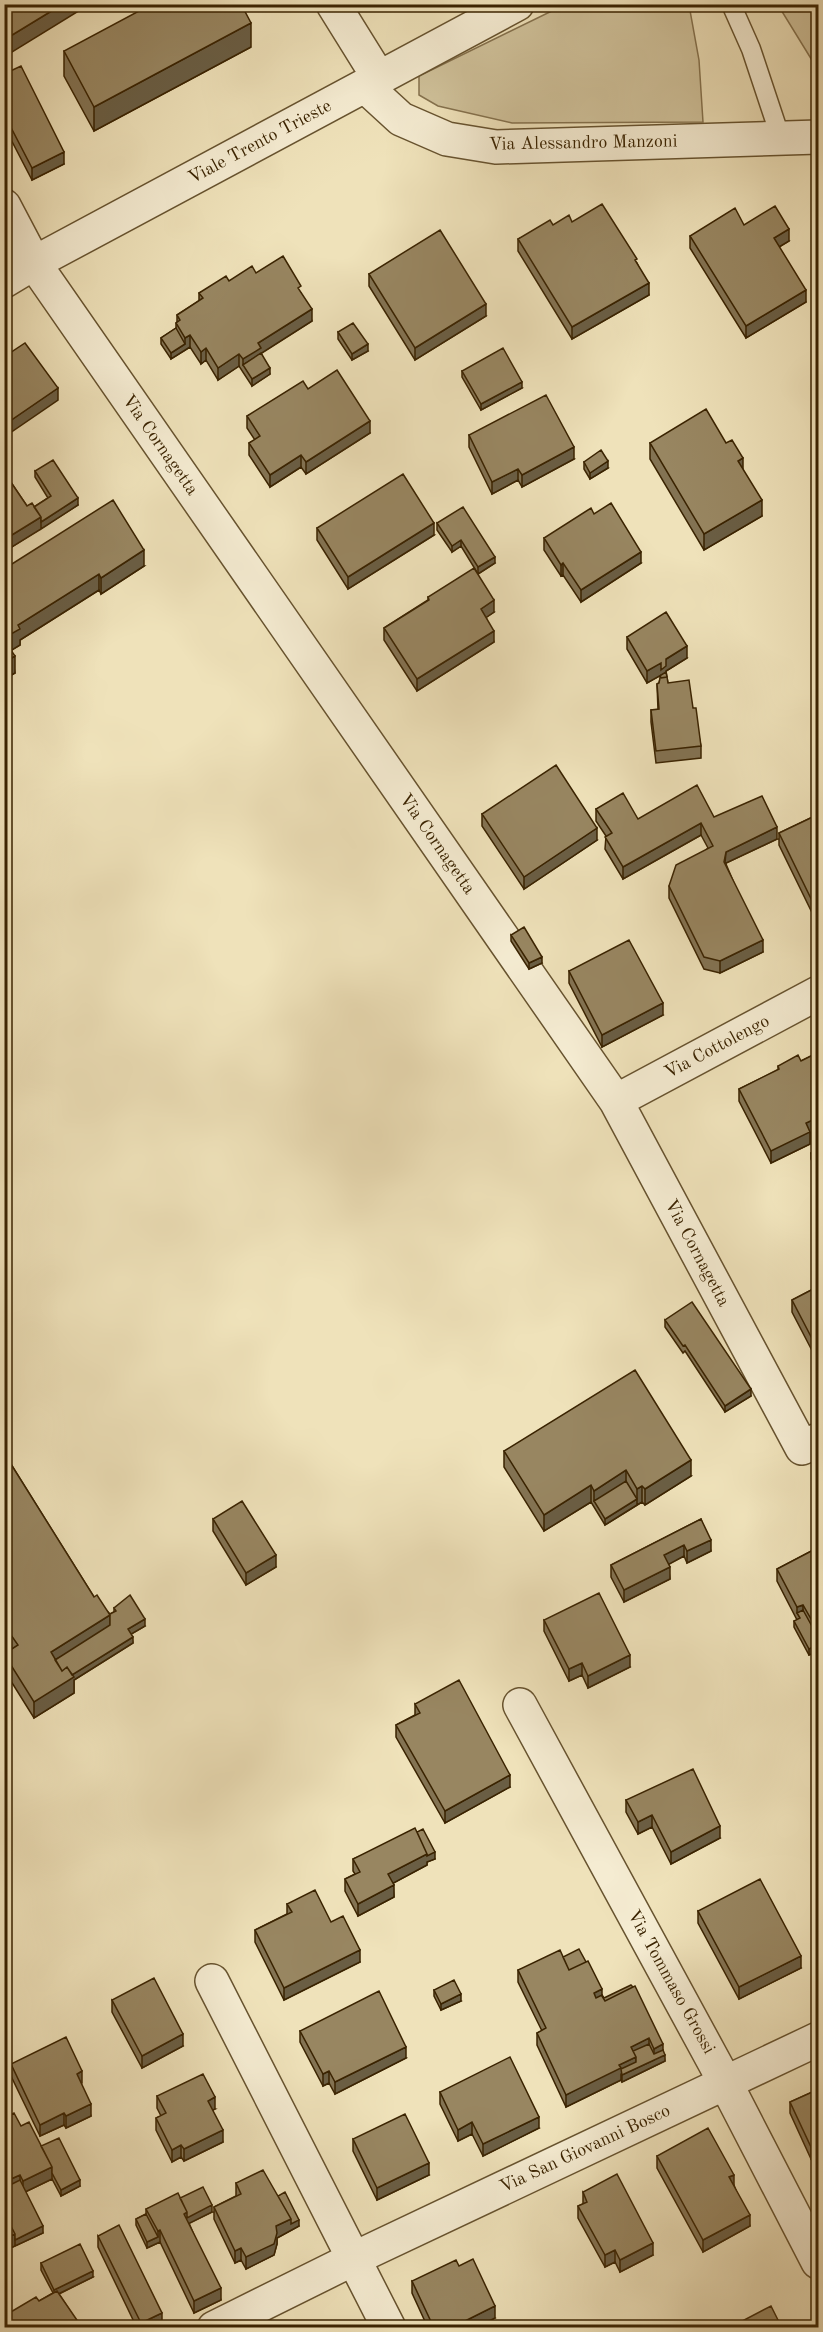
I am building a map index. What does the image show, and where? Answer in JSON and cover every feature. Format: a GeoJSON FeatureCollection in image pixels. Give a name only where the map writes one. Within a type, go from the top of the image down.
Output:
{"type":"FeatureCollection","features":[{"type":"Feature","properties":{"kind":"street","name":"Via Alessandro Manzoni"},"geometry":{"type":"LineString","coordinates":[[333,4],[372,82],[401,119],[447,139],[496,147],[819,137]]}},
{"type":"Feature","properties":{"kind":"street","name":"Viale Trento Trieste"},"geometry":{"type":"LineString","coordinates":[[4,281],[517,4]]}},
{"type":"Feature","properties":{"kind":"street","name":"Via Cornagetta"},"geometry":{"type":"LineString","coordinates":[[4,206],[34,263],[616,1101],[810,1444]]}},
{"type":"Feature","properties":{"kind":"street","name":"Via Cottolengo"},"geometry":{"type":"LineString","coordinates":[[616,1101],[819,993]]}},
{"type":"Feature","properties":{"kind":"street","name":"Via Tommaso Grossi"},"geometry":{"type":"LineString","coordinates":[[520,1705],[725,2082],[819,2262]]}},
{"type":"Feature","properties":{"kind":"street"},"geometry":{"type":"LineString","coordinates":[[212,1981],[389,2328]]}},
{"type":"Feature","properties":{"kind":"street","name":"Via San Giovanni Bosco"},"geometry":{"type":"LineString","coordinates":[[214,2328],[353,2259],[819,2039]]}},
{"type":"Feature","properties":{"kind":"lane"},"geometry":{"type":"LineString","coordinates":[[732,4],[751,49],[781,138]]}},
{"type":"Feature","properties":{"kind":"shaded area"},"geometry":{"type":"Polygon","coordinates":[[[564,5],[689,5],[699,60],[703,122],[512,123],[438,106],[419,95],[419,76],[564,5]]]}},
{"type":"Feature","properties":{"kind":"shaded area"},"geometry":{"type":"Polygon","coordinates":[[[778,5],[818,5],[818,70],[778,5]]]}},
{"type":"Feature","properties":{"kind":"building"},"geometry":{"type":"Polygon","coordinates":[[[4,4],[63,4],[4,40],[4,4]]]}},
{"type":"Feature","properties":{"kind":"building"},"geometry":{"type":"Polygon","coordinates":[[[152,4],[241,4],[251,23],[94,107],[64,51],[152,4]]]}},
{"type":"Feature","properties":{"kind":"building"},"geometry":{"type":"Polygon","coordinates":[[[21,66],[64,152],[32,168],[4,114],[4,74],[21,66]]]}},
{"type":"Feature","properties":{"kind":"building"},"geometry":{"type":"Polygon","coordinates":[[[602,204],[637,259],[635,260],[649,283],[572,327],[518,239],[550,220],[553,225],[569,215],[572,222],[602,204]]]}},
{"type":"Feature","properties":{"kind":"building"},"geometry":{"type":"Polygon","coordinates":[[[775,206],[789,229],[774,238],[806,290],[746,326],[690,236],[735,208],[744,225],[775,206]]]}},
{"type":"Feature","properties":{"kind":"building"},"geometry":{"type":"Polygon","coordinates":[[[440,230],[486,304],[415,348],[369,274],[440,230]]]}},
{"type":"Feature","properties":{"kind":"building"},"geometry":{"type":"Polygon","coordinates":[[[283,256],[301,286],[298,288],[312,309],[258,343],[261,348],[243,359],[239,354],[218,368],[206,348],[201,352],[190,335],[185,338],[176,323],[180,320],[177,315],[203,298],[199,293],[226,276],[229,281],[252,266],[256,273],[283,256]]]}},
{"type":"Feature","properties":{"kind":"building"},"geometry":{"type":"Polygon","coordinates":[[[353,323],[368,344],[352,354],[338,332],[353,323]]]}},
{"type":"Feature","properties":{"kind":"building"},"geometry":{"type":"Polygon","coordinates":[[[176,328],[185,344],[171,353],[161,338],[176,328]]]}},
{"type":"Feature","properties":{"kind":"building"},"geometry":{"type":"Polygon","coordinates":[[[25,343],[58,388],[4,425],[4,357],[25,343]]]}},
{"type":"Feature","properties":{"kind":"building"},"geometry":{"type":"Polygon","coordinates":[[[503,348],[522,382],[481,404],[462,371],[503,348]]]}},
{"type":"Feature","properties":{"kind":"building"},"geometry":{"type":"Polygon","coordinates":[[[261,353],[270,368],[252,379],[243,365],[261,353]]]}},
{"type":"Feature","properties":{"kind":"building"},"geometry":{"type":"Polygon","coordinates":[[[337,370],[370,421],[306,462],[301,455],[270,475],[249,443],[260,436],[247,416],[303,381],[308,389],[337,370]]]}},
{"type":"Feature","properties":{"kind":"building"},"geometry":{"type":"Polygon","coordinates":[[[546,395],[574,447],[522,475],[518,469],[492,482],[469,435],[546,395]]]}},
{"type":"Feature","properties":{"kind":"building"},"geometry":{"type":"Polygon","coordinates":[[[706,409],[726,443],[732,440],[743,458],[738,461],[762,500],[704,534],[650,443],[706,409]]]}},
{"type":"Feature","properties":{"kind":"building"},"geometry":{"type":"Polygon","coordinates":[[[601,450],[608,461],[590,473],[584,462],[601,450]]]}},
{"type":"Feature","properties":{"kind":"building"},"geometry":{"type":"Polygon","coordinates":[[[53,460],[78,498],[41,522],[41,517],[34,507],[51,496],[35,471],[53,460]]]}},
{"type":"Feature","properties":{"kind":"building"},"geometry":{"type":"Polygon","coordinates":[[[4,472],[27,506],[32,503],[41,517],[7,538],[4,534],[4,472]]]}},
{"type":"Feature","properties":{"kind":"building"},"geometry":{"type":"Polygon","coordinates":[[[403,474],[434,523],[348,577],[317,528],[403,474]]]}},
{"type":"Feature","properties":{"kind":"building"},"geometry":{"type":"Polygon","coordinates":[[[113,500],[144,550],[101,578],[99,574],[18,625],[20,629],[4,638],[4,569],[113,500]]]}},
{"type":"Feature","properties":{"kind":"building"},"geometry":{"type":"Polygon","coordinates":[[[611,503],[641,552],[581,590],[563,563],[561,565],[544,538],[591,508],[594,514],[611,503]]]}},
{"type":"Feature","properties":{"kind":"building"},"geometry":{"type":"Polygon","coordinates":[[[463,507],[495,557],[478,567],[461,540],[452,546],[437,523],[463,507]]]}},
{"type":"Feature","properties":{"kind":"building"},"geometry":{"type":"Polygon","coordinates":[[[474,568],[494,600],[481,609],[494,631],[417,679],[384,628],[474,568]]]}},
{"type":"Feature","properties":{"kind":"building"},"geometry":{"type":"Polygon","coordinates":[[[666,612],[687,646],[666,659],[666,666],[661,670],[661,663],[647,671],[627,637],[666,612]]]}},
{"type":"Feature","properties":{"kind":"building"},"geometry":{"type":"Polygon","coordinates":[[[4,640],[15,656],[4,663],[4,640]]]}},
{"type":"Feature","properties":{"kind":"building"},"geometry":{"type":"Polygon","coordinates":[[[666,672],[667,677],[660,678],[661,675],[666,672]]]}},
{"type":"Feature","properties":{"kind":"building"},"geometry":{"type":"Polygon","coordinates":[[[667,677],[668,683],[689,680],[693,708],[696,708],[701,746],[656,751],[651,710],[659,709],[657,684],[660,678],[667,677]]]}},
{"type":"Feature","properties":{"kind":"building"},"geometry":{"type":"Polygon","coordinates":[[[556,765],[597,828],[524,877],[482,814],[556,765]]]}},
{"type":"Feature","properties":{"kind":"building"},"geometry":{"type":"Polygon","coordinates":[[[697,785],[714,817],[762,796],[777,827],[726,852],[724,862],[763,940],[720,961],[704,957],[669,886],[676,865],[713,846],[701,823],[623,867],[605,837],[612,833],[596,809],[623,793],[638,819],[697,785]]]}},
{"type":"Feature","properties":{"kind":"building"},"geometry":{"type":"Polygon","coordinates":[[[819,814],[819,915],[779,833],[819,814]]]}},
{"type":"Feature","properties":{"kind":"building"},"geometry":{"type":"Polygon","coordinates":[[[524,927],[542,957],[529,963],[511,935],[524,927]]]}},
{"type":"Feature","properties":{"kind":"building"},"geometry":{"type":"Polygon","coordinates":[[[629,940],[663,1003],[602,1035],[569,971],[629,940]]]}},
{"type":"Feature","properties":{"kind":"building"},"geometry":{"type":"Polygon","coordinates":[[[819,1052],[819,1117],[806,1123],[810,1132],[771,1151],[739,1089],[779,1069],[778,1066],[798,1055],[801,1061],[819,1052]]]}},
{"type":"Feature","properties":{"kind":"building"},"geometry":{"type":"Polygon","coordinates":[[[819,1149],[819,1166],[818,1166],[811,1153],[819,1149]]]}},
{"type":"Feature","properties":{"kind":"building"},"geometry":{"type":"Polygon","coordinates":[[[819,1286],[819,1352],[792,1300],[819,1286]]]}},
{"type":"Feature","properties":{"kind":"building"},"geometry":{"type":"Polygon","coordinates":[[[692,1302],[751,1389],[725,1406],[685,1345],[683,1346],[665,1320],[692,1302]]]}},
{"type":"Feature","properties":{"kind":"building"},"geometry":{"type":"Polygon","coordinates":[[[635,1370],[691,1460],[645,1489],[642,1486],[637,1489],[626,1470],[594,1491],[591,1485],[544,1515],[504,1451],[635,1370]]]}},
{"type":"Feature","properties":{"kind":"building"},"geometry":{"type":"Polygon","coordinates":[[[4,1453],[94,1597],[97,1595],[110,1615],[51,1652],[62,1671],[67,1667],[74,1677],[34,1702],[4,1654],[18,1645],[4,1625],[4,1453]]]}},
{"type":"Feature","properties":{"kind":"building"},"geometry":{"type":"Polygon","coordinates":[[[626,1481],[637,1499],[605,1519],[594,1501],[626,1481]]]}},
{"type":"Feature","properties":{"kind":"building"},"geometry":{"type":"Polygon","coordinates":[[[242,1501],[276,1555],[246,1573],[213,1519],[242,1501]]]}},
{"type":"Feature","properties":{"kind":"building"},"geometry":{"type":"Polygon","coordinates":[[[701,1519],[711,1540],[687,1551],[684,1545],[664,1555],[670,1567],[624,1590],[611,1565],[701,1519]]]}},
{"type":"Feature","properties":{"kind":"building"},"geometry":{"type":"Polygon","coordinates":[[[819,1547],[819,1633],[803,1605],[797,1607],[777,1569],[819,1547]]]}},
{"type":"Feature","properties":{"kind":"building"},"geometry":{"type":"Polygon","coordinates":[[[599,1593],[630,1655],[588,1676],[582,1663],[569,1669],[544,1620],[599,1593]]]}},
{"type":"Feature","properties":{"kind":"building"},"geometry":{"type":"Polygon","coordinates":[[[130,1595],[145,1619],[128,1629],[133,1637],[72,1675],[67,1667],[62,1671],[55,1660],[110,1625],[110,1614],[116,1611],[114,1608],[130,1595]]]}},
{"type":"Feature","properties":{"kind":"building"},"geometry":{"type":"Polygon","coordinates":[[[803,1610],[819,1639],[819,1644],[809,1649],[794,1621],[800,1618],[797,1613],[803,1610]]]}},
{"type":"Feature","properties":{"kind":"building"},"geometry":{"type":"Polygon","coordinates":[[[459,1680],[510,1775],[445,1811],[396,1725],[420,1713],[415,1704],[459,1680]]]}},
{"type":"Feature","properties":{"kind":"building"},"geometry":{"type":"Polygon","coordinates":[[[693,1769],[720,1826],[671,1852],[652,1815],[638,1822],[626,1800],[693,1769]]]}},
{"type":"Feature","properties":{"kind":"building"},"geometry":{"type":"Polygon","coordinates":[[[415,1828],[427,1854],[388,1874],[394,1885],[358,1904],[345,1879],[360,1872],[353,1859],[415,1828]]]}},
{"type":"Feature","properties":{"kind":"building"},"geometry":{"type":"Polygon","coordinates":[[[423,1829],[435,1852],[427,1856],[417,1832],[423,1829]]]}},
{"type":"Feature","properties":{"kind":"building"},"geometry":{"type":"Polygon","coordinates":[[[760,1879],[801,1956],[739,1987],[698,1911],[760,1879]]]}},
{"type":"Feature","properties":{"kind":"building"},"geometry":{"type":"Polygon","coordinates":[[[315,1890],[331,1922],[343,1916],[360,1950],[284,1988],[255,1930],[292,1912],[287,1904],[315,1890]]]}},
{"type":"Feature","properties":{"kind":"building"},"geometry":{"type":"Polygon","coordinates":[[[579,1949],[586,1962],[569,1970],[563,1957],[579,1949]]]}},
{"type":"Feature","properties":{"kind":"building"},"geometry":{"type":"Polygon","coordinates":[[[560,1950],[569,1970],[588,1961],[602,1989],[594,1993],[596,1998],[602,1995],[605,2001],[635,1986],[663,2044],[654,2049],[649,2038],[631,2047],[636,2057],[619,2065],[621,2068],[566,2095],[537,2033],[546,2028],[518,1970],[560,1950]]]}},
{"type":"Feature","properties":{"kind":"building"},"geometry":{"type":"Polygon","coordinates":[[[154,1978],[183,2034],[142,2056],[112,2000],[154,1978]]]}},
{"type":"Feature","properties":{"kind":"building"},"geometry":{"type":"Polygon","coordinates":[[[454,1980],[461,1994],[441,2004],[434,1990],[454,1980]]]}},
{"type":"Feature","properties":{"kind":"building"},"geometry":{"type":"Polygon","coordinates":[[[631,1985],[633,1987],[605,2001],[602,1996],[604,1998],[631,1985]]]}},
{"type":"Feature","properties":{"kind":"building"},"geometry":{"type":"Polygon","coordinates":[[[379,1991],[406,2047],[335,2082],[329,2071],[323,2074],[300,2031],[379,1991]]]}},
{"type":"Feature","properties":{"kind":"building"},"geometry":{"type":"Polygon","coordinates":[[[66,2037],[82,2071],[77,2074],[91,2104],[66,2116],[64,2113],[40,2125],[11,2064],[66,2037]]]}},
{"type":"Feature","properties":{"kind":"building"},"geometry":{"type":"Polygon","coordinates":[[[649,2044],[654,2054],[663,2050],[665,2055],[622,2075],[621,2069],[636,2062],[633,2051],[649,2044]]]}},
{"type":"Feature","properties":{"kind":"building"},"geometry":{"type":"Polygon","coordinates":[[[819,2052],[819,2069],[812,2055],[819,2052]]]}},
{"type":"Feature","properties":{"kind":"building"},"geometry":{"type":"Polygon","coordinates":[[[510,2057],[539,2117],[483,2144],[472,2122],[458,2130],[440,2092],[510,2057]]]}},
{"type":"Feature","properties":{"kind":"building"},"geometry":{"type":"Polygon","coordinates":[[[203,2074],[215,2097],[208,2101],[223,2130],[184,2149],[181,2145],[172,2150],[156,2118],[166,2113],[157,2096],[203,2074]]]}},
{"type":"Feature","properties":{"kind":"building"},"geometry":{"type":"Polygon","coordinates":[[[819,2089],[819,2144],[811,2147],[790,2102],[819,2089]]]}},
{"type":"Feature","properties":{"kind":"building"},"geometry":{"type":"Polygon","coordinates":[[[14,2113],[21,2126],[29,2122],[52,2167],[23,2181],[20,2175],[4,2182],[4,2118],[14,2113]]]}},
{"type":"Feature","properties":{"kind":"building"},"geometry":{"type":"Polygon","coordinates":[[[405,2114],[429,2163],[377,2188],[353,2139],[405,2114]]]}},
{"type":"Feature","properties":{"kind":"building"},"geometry":{"type":"Polygon","coordinates":[[[708,2128],[734,2175],[729,2177],[750,2215],[703,2240],[657,2156],[708,2128]]]}},
{"type":"Feature","properties":{"kind":"building"},"geometry":{"type":"Polygon","coordinates":[[[59,2138],[80,2180],[61,2190],[41,2146],[59,2138]]]}},
{"type":"Feature","properties":{"kind":"building"},"geometry":{"type":"Polygon","coordinates":[[[263,2170],[291,2219],[276,2226],[274,2244],[246,2257],[241,2248],[235,2251],[214,2207],[241,2194],[236,2183],[263,2170]]]}},
{"type":"Feature","properties":{"kind":"building"},"geometry":{"type":"Polygon","coordinates":[[[617,2174],[653,2243],[620,2260],[615,2250],[605,2255],[578,2206],[587,2202],[583,2192],[617,2174]]]}},
{"type":"Feature","properties":{"kind":"building"},"geometry":{"type":"Polygon","coordinates":[[[20,2180],[43,2226],[15,2240],[15,2234],[4,2213],[4,2188],[20,2180]]]}},
{"type":"Feature","properties":{"kind":"building"},"geometry":{"type":"Polygon","coordinates":[[[203,2187],[212,2205],[187,2218],[187,2212],[180,2198],[203,2187]]]}},
{"type":"Feature","properties":{"kind":"building"},"geometry":{"type":"Polygon","coordinates":[[[285,2192],[299,2220],[291,2224],[291,2219],[278,2196],[285,2192]]]}},
{"type":"Feature","properties":{"kind":"building"},"geometry":{"type":"Polygon","coordinates":[[[178,2193],[187,2212],[184,2214],[221,2288],[194,2301],[160,2230],[158,2231],[146,2209],[178,2193]]]}},
{"type":"Feature","properties":{"kind":"building"},"geometry":{"type":"Polygon","coordinates":[[[4,2213],[15,2234],[4,2239],[4,2213]]]}},
{"type":"Feature","properties":{"kind":"building"},"geometry":{"type":"Polygon","coordinates":[[[146,2214],[158,2237],[147,2242],[136,2219],[146,2214]]]}},
{"type":"Feature","properties":{"kind":"building"},"geometry":{"type":"Polygon","coordinates":[[[119,2225],[162,2313],[141,2323],[98,2236],[119,2225]]]}},
{"type":"Feature","properties":{"kind":"building"},"geometry":{"type":"Polygon","coordinates":[[[80,2244],[93,2271],[54,2290],[41,2263],[80,2244]]]}},
{"type":"Feature","properties":{"kind":"building"},"geometry":{"type":"Polygon","coordinates":[[[473,2259],[495,2306],[451,2328],[434,2328],[412,2281],[456,2260],[459,2266],[473,2259]]]}},
{"type":"Feature","properties":{"kind":"building"},"geometry":{"type":"Polygon","coordinates":[[[57,2291],[81,2326],[79,2328],[4,2328],[4,2316],[36,2297],[39,2301],[57,2291]]]}},
{"type":"Feature","properties":{"kind":"building"},"geometry":{"type":"Polygon","coordinates":[[[771,2306],[782,2328],[729,2328],[771,2306]]]}}]}
